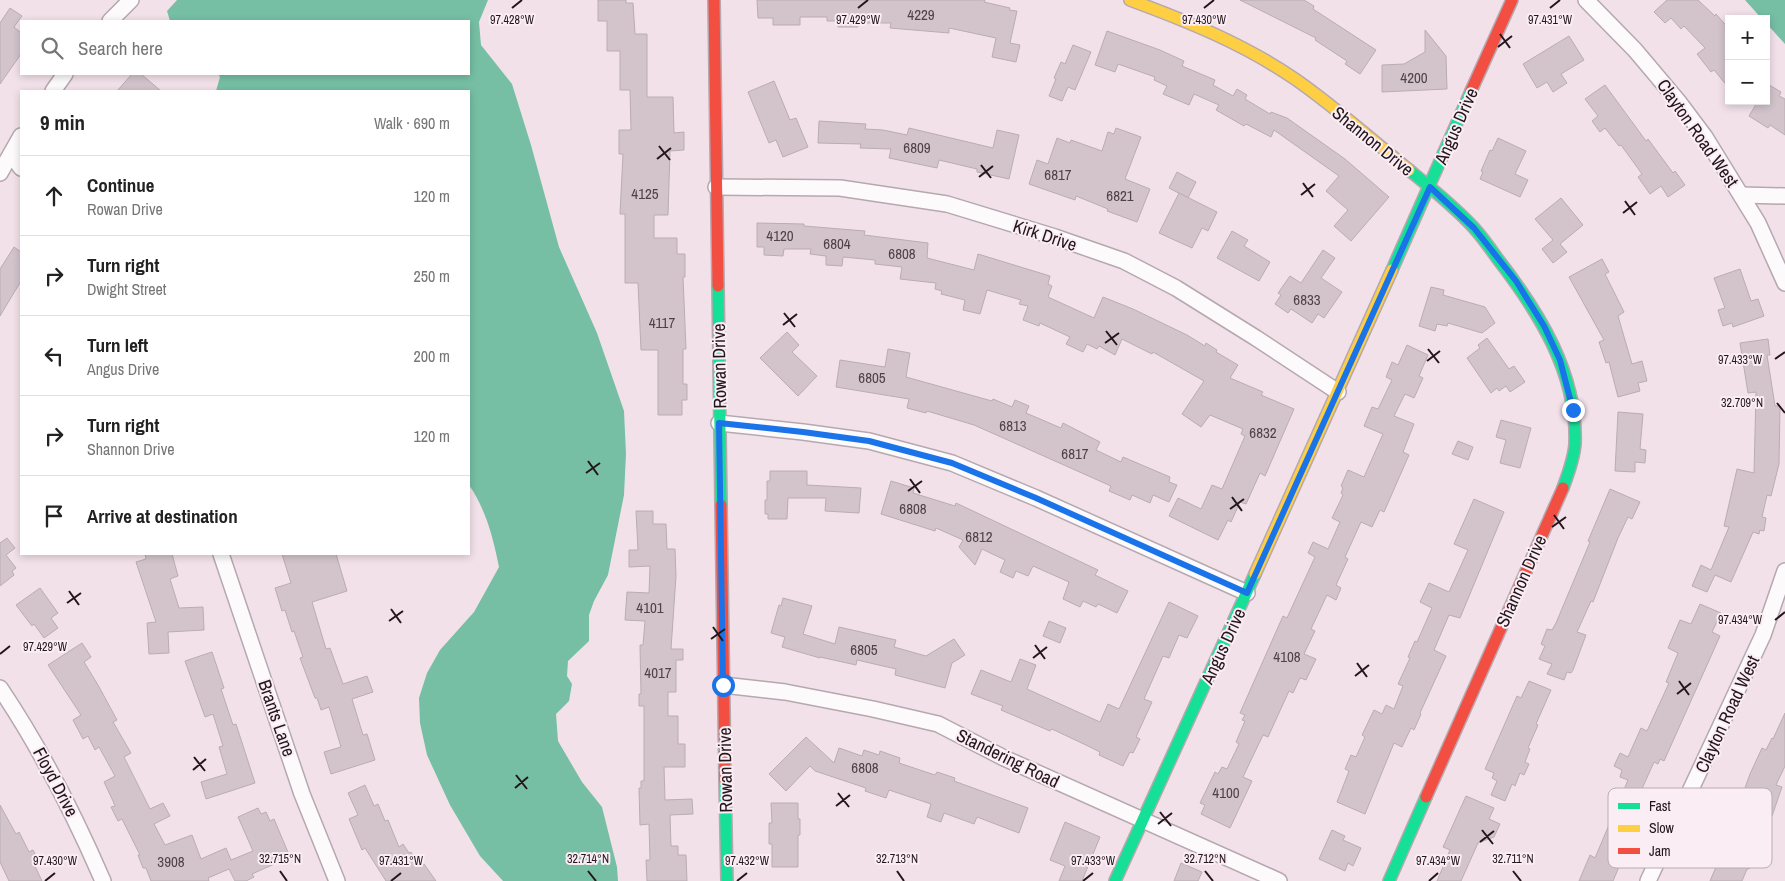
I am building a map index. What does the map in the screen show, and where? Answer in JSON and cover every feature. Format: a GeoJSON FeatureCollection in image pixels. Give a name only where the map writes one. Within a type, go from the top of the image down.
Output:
{"type":"FeatureCollection","features":[{"type":"Feature","properties":{"kind":"street"},"geometry":{"type":"LineString","coordinates":[[111,20],[130,0]]}},
{"type":"Feature","properties":{"kind":"street","name":"Rowan Drive"},"geometry":{"type":"LineString","coordinates":[[714,0],[727,881]]}},
{"type":"Feature","properties":{"kind":"street","name":"Shannon Drive"},"geometry":{"type":"LineString","coordinates":[[1130,0],[1176,17],[1231,41],[1295,79],[1430,187],[1474,228],[1516,281],[1544,326],[1560,360],[1573,410],[1575,445],[1572,462],[1562,490],[1389,881]]}},
{"type":"Feature","properties":{"kind":"street","name":"Angus Drive"},"geometry":{"type":"LineString","coordinates":[[1115,881],[1338,392],[1512,0]]}},
{"type":"Feature","properties":{"kind":"street","name":"Clayton Road West"},"geometry":{"type":"LineString","coordinates":[[1586,0],[1635,50],[1678,101],[1705,137],[1758,223],[1785,283]]}},
{"type":"Feature","properties":{"kind":"street"},"geometry":{"type":"LineString","coordinates":[[54,90],[64,75]]}},
{"type":"Feature","properties":{"kind":"street"},"geometry":{"type":"LineString","coordinates":[[0,173],[20,138]]}},
{"type":"Feature","properties":{"kind":"street"},"geometry":{"type":"LineString","coordinates":[[11,154],[20,167]]}},
{"type":"Feature","properties":{"kind":"street","name":"Kirk Drive"},"geometry":{"type":"LineString","coordinates":[[716,187],[840,188],[947,204],[1054,237],[1124,261],[1176,288],[1338,392]]}},
{"type":"Feature","properties":{"kind":"street"},"geometry":{"type":"LineString","coordinates":[[1741,195],[1785,196]]}},
{"type":"Feature","properties":{"kind":"street"},"geometry":{"type":"LineString","coordinates":[[719,423],[869,441],[952,463],[1036,498],[1247,593]]}},
{"type":"Feature","properties":{"kind":"street","name":"Brants Lane"},"geometry":{"type":"LineString","coordinates":[[221,555],[302,794],[337,881]]}},
{"type":"Feature","properties":{"kind":"street","name":"Clayton Road West"},"geometry":{"type":"LineString","coordinates":[[1691,788],[1763,635],[1785,571]]}},
{"type":"Feature","properties":{"kind":"street","name":"Standering Road"},"geometry":{"type":"LineString","coordinates":[[723,685],[784,692],[938,724],[1004,758],[1279,881]]}},
{"type":"Feature","properties":{"kind":"street","name":"Floyd Drive"},"geometry":{"type":"LineString","coordinates":[[0,688],[24,723],[77,821],[103,881]]}},
{"type":"Feature","properties":{"kind":"street","name":"Clayton Road West"},"geometry":{"type":"LineString","coordinates":[[1648,881],[1654,868]]}},
{"type":"Feature","properties":{"kind":"shaded area"},"geometry":{"type":"Polygon","coordinates":[[[177,0],[488,0],[479,22],[481,45],[512,84],[559,247],[597,333],[624,411],[626,454],[624,495],[608,575],[589,615],[589,641],[568,661],[567,676],[572,684],[569,701],[556,714],[558,741],[582,782],[602,807],[617,867],[618,881],[503,881],[480,856],[450,805],[427,755],[420,723],[419,698],[427,673],[440,650],[474,612],[499,567],[488,524],[470,486],[470,90],[216,90],[220,77],[219,75],[470,75],[470,20],[170,20],[167,11],[177,0]]]}},
{"type":"Feature","properties":{"kind":"shaded area"},"geometry":{"type":"Polygon","coordinates":[[[1745,0],[1785,0],[1785,44],[1770,27],[1770,15],[1758,15],[1745,0]]]}},
{"type":"Feature","properties":{"kind":"building"},"geometry":{"type":"Polygon","coordinates":[[[598,0],[626,0],[626,3],[633,3],[635,34],[647,34],[647,97],[673,97],[674,133],[684,132],[684,150],[670,151],[668,215],[654,215],[654,238],[677,238],[677,254],[685,254],[685,277],[683,277],[686,349],[683,349],[683,384],[687,384],[687,400],[682,400],[682,415],[658,415],[658,350],[641,350],[638,283],[625,283],[625,214],[620,214],[623,154],[619,154],[619,130],[631,130],[630,90],[620,90],[620,51],[607,51],[607,21],[598,21],[598,0]]]}},
{"type":"Feature","properties":{"kind":"building"},"geometry":{"type":"Polygon","coordinates":[[[757,0],[985,0],[984,2],[1017,11],[1010,43],[1020,45],[1016,62],[992,57],[996,38],[949,28],[949,33],[890,28],[891,23],[857,23],[858,27],[838,27],[838,21],[827,21],[827,17],[800,17],[800,25],[773,25],[773,18],[758,18],[757,0]]]}},
{"type":"Feature","properties":{"kind":"building"},"geometry":{"type":"Polygon","coordinates":[[[1240,0],[1304,0],[1314,6],[1313,9],[1376,50],[1360,74],[1345,64],[1347,61],[1315,40],[1316,38],[1240,0]]]}},
{"type":"Feature","properties":{"kind":"building"},"geometry":{"type":"Polygon","coordinates":[[[1667,0],[1698,0],[1715,16],[1716,14],[1725,24],[1725,83],[1714,70],[1711,72],[1697,54],[1705,48],[1684,26],[1681,29],[1671,18],[1665,23],[1654,12],[1667,0]]]}},
{"type":"Feature","properties":{"kind":"building"},"geometry":{"type":"Polygon","coordinates":[[[10,8],[22,16],[14,27],[20,32],[20,55],[0,84],[0,23],[10,8]]]}},
{"type":"Feature","properties":{"kind":"building"},"geometry":{"type":"Polygon","coordinates":[[[1425,30],[1446,56],[1447,89],[1382,92],[1382,65],[1404,64],[1425,52],[1425,30]]]}},
{"type":"Feature","properties":{"kind":"building"},"geometry":{"type":"Polygon","coordinates":[[[1107,31],[1160,50],[1184,61],[1182,66],[1215,80],[1213,85],[1233,96],[1237,89],[1247,95],[1245,99],[1270,114],[1271,112],[1287,118],[1345,159],[1389,197],[1351,241],[1334,226],[1348,210],[1326,191],[1339,176],[1274,130],[1271,137],[1246,124],[1244,126],[1216,110],[1219,105],[1194,94],[1189,105],[1163,94],[1167,86],[1154,80],[1155,77],[1118,64],[1115,72],[1095,65],[1107,31]]]}},
{"type":"Feature","properties":{"kind":"building"},"geometry":{"type":"Polygon","coordinates":[[[1569,36],[1584,60],[1561,74],[1567,83],[1553,92],[1547,82],[1537,88],[1523,64],[1569,36]]]}},
{"type":"Feature","properties":{"kind":"building"},"geometry":{"type":"Polygon","coordinates":[[[1073,45],[1091,52],[1075,90],[1068,87],[1062,101],[1049,96],[1061,62],[1065,64],[1073,45]]]}},
{"type":"Feature","properties":{"kind":"building"},"geometry":{"type":"Polygon","coordinates":[[[131,75],[142,75],[160,90],[118,90],[131,75]]]}},
{"type":"Feature","properties":{"kind":"building"},"geometry":{"type":"Polygon","coordinates":[[[774,81],[790,120],[796,118],[808,147],[783,157],[776,140],[769,143],[748,92],[774,81]]]}},
{"type":"Feature","properties":{"kind":"building"},"geometry":{"type":"Polygon","coordinates":[[[1605,85],[1646,141],[1648,139],[1673,173],[1675,171],[1685,185],[1668,197],[1661,186],[1650,194],[1638,177],[1642,174],[1621,145],[1619,146],[1605,128],[1600,132],[1592,121],[1598,116],[1585,99],[1605,85]]]}},
{"type":"Feature","properties":{"kind":"building"},"geometry":{"type":"Polygon","coordinates":[[[1770,85],[1781,92],[1779,96],[1785,99],[1785,135],[1770,125],[1768,128],[1749,116],[1756,105],[1770,105],[1770,85]]]}},
{"type":"Feature","properties":{"kind":"building"},"geometry":{"type":"Polygon","coordinates":[[[819,121],[866,124],[865,129],[883,130],[907,135],[909,128],[993,148],[997,130],[1019,135],[1009,179],[977,172],[977,169],[939,160],[937,168],[889,158],[891,149],[860,148],[861,144],[818,143],[819,121]]]}},
{"type":"Feature","properties":{"kind":"building"},"geometry":{"type":"Polygon","coordinates":[[[1116,128],[1141,137],[1125,179],[1150,189],[1137,222],[1107,211],[1108,209],[1076,196],[1075,200],[1029,184],[1037,160],[1048,164],[1057,138],[1070,143],[1071,140],[1102,151],[1108,132],[1114,134],[1116,128]]]}},
{"type":"Feature","properties":{"kind":"building"},"geometry":{"type":"Polygon","coordinates":[[[1498,138],[1526,151],[1515,174],[1528,180],[1520,197],[1480,179],[1483,172],[1481,171],[1490,150],[1492,151],[1498,138]]]}},
{"type":"Feature","properties":{"kind":"building"},"geometry":{"type":"Polygon","coordinates":[[[1177,172],[1196,182],[1188,198],[1169,188],[1177,172]]]}},
{"type":"Feature","properties":{"kind":"building"},"geometry":{"type":"Polygon","coordinates":[[[1179,193],[1217,212],[1208,231],[1202,228],[1192,248],[1159,233],[1179,193]]]}},
{"type":"Feature","properties":{"kind":"building"},"geometry":{"type":"Polygon","coordinates":[[[1561,198],[1583,225],[1560,244],[1567,252],[1553,263],[1542,249],[1553,240],[1535,219],[1561,198]]]}},
{"type":"Feature","properties":{"kind":"building"},"geometry":{"type":"Polygon","coordinates":[[[757,223],[804,224],[804,226],[865,231],[864,235],[928,243],[927,258],[974,270],[978,254],[1050,276],[1048,284],[1052,286],[1048,297],[1094,318],[1103,297],[1133,309],[1187,335],[1205,346],[1206,343],[1217,350],[1216,352],[1238,365],[1230,378],[1263,392],[1261,395],[1294,409],[1265,476],[1260,473],[1246,504],[1240,502],[1231,522],[1228,520],[1218,540],[1169,516],[1178,498],[1201,509],[1212,485],[1222,489],[1245,436],[1241,434],[1243,429],[1210,415],[1201,427],[1182,414],[1204,381],[1153,352],[1152,354],[1122,339],[1115,355],[1099,346],[1097,349],[1087,344],[1083,352],[1066,344],[1070,337],[1040,323],[1039,326],[1023,320],[1028,306],[1019,304],[1021,300],[987,290],[980,314],[963,310],[965,300],[941,294],[942,291],[935,289],[936,283],[900,279],[902,267],[875,264],[875,260],[843,257],[842,266],[826,265],[826,256],[810,254],[811,249],[784,249],[783,256],[764,255],[764,247],[757,247],[757,223]]]}},
{"type":"Feature","properties":{"kind":"building"},"geometry":{"type":"Polygon","coordinates":[[[1232,231],[1248,240],[1244,246],[1270,262],[1259,281],[1217,258],[1232,231]]]}},
{"type":"Feature","properties":{"kind":"building"},"geometry":{"type":"Polygon","coordinates":[[[14,247],[20,251],[20,283],[0,316],[0,269],[14,247]]]}},
{"type":"Feature","properties":{"kind":"building"},"geometry":{"type":"Polygon","coordinates":[[[1323,250],[1335,258],[1321,278],[1342,292],[1324,318],[1318,314],[1312,323],[1291,309],[1288,313],[1275,304],[1281,295],[1278,293],[1290,276],[1301,283],[1323,250]]]}},
{"type":"Feature","properties":{"kind":"building"},"geometry":{"type":"Polygon","coordinates":[[[1602,259],[1609,272],[1605,274],[1624,312],[1618,316],[1632,364],[1642,361],[1647,381],[1638,383],[1640,391],[1618,397],[1609,362],[1606,363],[1599,342],[1604,340],[1569,277],[1602,259]]]}},
{"type":"Feature","properties":{"kind":"building"},"geometry":{"type":"Polygon","coordinates":[[[1740,269],[1751,301],[1758,299],[1764,316],[1733,327],[1732,323],[1723,326],[1718,310],[1725,308],[1714,278],[1740,269]]]}},
{"type":"Feature","properties":{"kind":"building"},"geometry":{"type":"Polygon","coordinates":[[[1431,287],[1444,290],[1443,295],[1485,307],[1495,323],[1482,333],[1448,323],[1447,326],[1437,324],[1435,331],[1419,326],[1431,287]]]}},
{"type":"Feature","properties":{"kind":"building"},"geometry":{"type":"Polygon","coordinates":[[[787,332],[799,345],[792,352],[817,376],[798,396],[760,358],[787,332]]]}},
{"type":"Feature","properties":{"kind":"building"},"geometry":{"type":"Polygon","coordinates":[[[1487,338],[1509,369],[1514,366],[1525,382],[1510,392],[1506,386],[1499,391],[1497,388],[1491,393],[1467,358],[1480,348],[1478,345],[1487,338]]]}},
{"type":"Feature","properties":{"kind":"building"},"geometry":{"type":"Polygon","coordinates":[[[1768,339],[1770,355],[1767,355],[1775,406],[1780,406],[1779,464],[1771,496],[1767,495],[1762,517],[1766,518],[1764,531],[1760,530],[1759,534],[1753,532],[1731,582],[1715,575],[1707,592],[1692,586],[1701,565],[1711,570],[1729,527],[1724,526],[1737,469],[1754,473],[1756,392],[1748,393],[1740,343],[1768,339]]]}},
{"type":"Feature","properties":{"kind":"building"},"geometry":{"type":"Polygon","coordinates":[[[1407,345],[1428,355],[1419,376],[1423,378],[1414,398],[1405,394],[1394,416],[1414,424],[1403,452],[1409,455],[1384,512],[1380,510],[1372,527],[1361,522],[1345,557],[1348,559],[1336,585],[1341,588],[1336,600],[1327,595],[1311,629],[1315,631],[1304,654],[1316,659],[1306,680],[1300,678],[1293,693],[1289,691],[1268,737],[1263,735],[1243,777],[1252,781],[1230,828],[1201,814],[1205,805],[1200,803],[1215,772],[1218,774],[1222,767],[1227,769],[1239,744],[1236,742],[1245,721],[1242,720],[1245,715],[1240,713],[1283,616],[1287,618],[1315,557],[1308,553],[1313,542],[1328,549],[1340,522],[1332,518],[1343,495],[1341,493],[1343,488],[1341,486],[1348,470],[1364,477],[1383,434],[1364,426],[1372,407],[1378,409],[1392,380],[1386,377],[1392,362],[1398,365],[1407,345]]]}},
{"type":"Feature","properties":{"kind":"building"},"geometry":{"type":"Polygon","coordinates":[[[888,349],[910,353],[906,377],[992,401],[993,399],[1012,407],[1015,400],[1029,406],[1026,413],[1061,428],[1063,423],[1100,442],[1096,450],[1121,462],[1123,457],[1170,477],[1169,482],[1177,485],[1169,502],[1153,495],[1150,503],[1132,495],[1130,500],[1109,491],[1111,486],[974,425],[927,411],[926,413],[907,408],[909,399],[836,387],[840,360],[885,367],[888,349]]]}},
{"type":"Feature","properties":{"kind":"building"},"geometry":{"type":"Polygon","coordinates":[[[1618,412],[1643,414],[1640,449],[1646,450],[1645,463],[1635,462],[1635,472],[1615,471],[1618,412]]]}},
{"type":"Feature","properties":{"kind":"building"},"geometry":{"type":"Polygon","coordinates":[[[1501,420],[1531,428],[1520,468],[1500,463],[1506,440],[1496,437],[1501,420]]]}},
{"type":"Feature","properties":{"kind":"building"},"geometry":{"type":"Polygon","coordinates":[[[1458,441],[1473,447],[1468,460],[1452,454],[1458,441]]]}},
{"type":"Feature","properties":{"kind":"building"},"geometry":{"type":"Polygon","coordinates":[[[770,471],[807,471],[807,485],[861,488],[859,513],[825,511],[826,498],[788,498],[787,519],[768,519],[768,514],[765,514],[765,500],[767,500],[767,481],[770,481],[770,471]]]}},
{"type":"Feature","properties":{"kind":"building"},"geometry":{"type":"Polygon","coordinates":[[[891,481],[914,488],[913,493],[955,506],[956,503],[1098,570],[1095,575],[1128,591],[1117,613],[1098,604],[1096,607],[1083,601],[1080,607],[1063,599],[1069,582],[1033,566],[1028,576],[1016,571],[1013,578],[1000,572],[1005,560],[982,549],[975,565],[959,547],[963,540],[936,528],[935,531],[881,514],[891,481]]]}},
{"type":"Feature","properties":{"kind":"building"},"geometry":{"type":"Polygon","coordinates":[[[1610,489],[1640,502],[1632,519],[1628,517],[1593,602],[1591,601],[1577,632],[1586,635],[1573,670],[1571,673],[1567,672],[1564,680],[1547,674],[1552,664],[1539,659],[1545,646],[1541,644],[1547,629],[1552,630],[1556,623],[1610,489]]]}},
{"type":"Feature","properties":{"kind":"building"},"geometry":{"type":"Polygon","coordinates":[[[1474,499],[1504,512],[1460,618],[1449,615],[1434,650],[1446,656],[1414,730],[1411,728],[1402,747],[1394,743],[1365,814],[1337,802],[1349,771],[1345,769],[1351,755],[1356,757],[1365,737],[1362,735],[1374,710],[1382,714],[1386,705],[1394,709],[1403,686],[1398,684],[1410,658],[1408,657],[1432,608],[1420,602],[1429,583],[1449,592],[1468,550],[1454,544],[1474,499]]]}},
{"type":"Feature","properties":{"kind":"building"},"geometry":{"type":"Polygon","coordinates":[[[636,511],[653,511],[653,524],[666,524],[667,549],[675,549],[676,576],[671,649],[683,649],[683,660],[676,660],[676,692],[668,692],[668,716],[678,716],[678,744],[685,744],[685,767],[664,767],[665,800],[692,799],[693,814],[670,815],[671,846],[678,846],[678,855],[686,855],[687,881],[647,881],[646,860],[650,860],[649,824],[640,825],[639,788],[641,788],[641,781],[644,781],[644,706],[639,706],[639,694],[641,694],[640,645],[643,645],[645,621],[625,620],[627,592],[649,593],[650,566],[629,567],[629,550],[638,550],[636,511]]]}},
{"type":"Feature","properties":{"kind":"building"},"geometry":{"type":"Polygon","coordinates":[[[7,538],[15,548],[6,555],[16,568],[12,571],[14,575],[0,586],[0,543],[7,538]]]}},
{"type":"Feature","properties":{"kind":"building"},"geometry":{"type":"Polygon","coordinates":[[[145,555],[172,555],[178,576],[170,579],[179,608],[203,607],[204,630],[168,632],[169,653],[149,654],[147,623],[156,622],[136,562],[146,559],[145,555]]]}},
{"type":"Feature","properties":{"kind":"building"},"geometry":{"type":"Polygon","coordinates":[[[282,555],[336,555],[347,591],[312,602],[326,649],[330,648],[343,684],[367,676],[373,692],[352,699],[363,735],[367,734],[375,760],[331,774],[324,752],[341,747],[329,707],[321,710],[317,698],[315,698],[300,658],[303,657],[294,631],[292,632],[285,610],[282,611],[275,588],[291,583],[282,555]]]}},
{"type":"Feature","properties":{"kind":"building"},"geometry":{"type":"Polygon","coordinates":[[[40,588],[58,613],[51,618],[58,628],[44,638],[16,605],[40,588]]]}},
{"type":"Feature","properties":{"kind":"building"},"geometry":{"type":"Polygon","coordinates":[[[783,598],[812,606],[803,634],[835,644],[839,627],[896,640],[894,647],[926,656],[954,639],[965,655],[952,663],[945,688],[895,675],[896,669],[857,660],[856,665],[820,658],[782,647],[785,637],[771,633],[779,605],[781,606],[783,598]]]}},
{"type":"Feature","properties":{"kind":"building"},"geometry":{"type":"Polygon","coordinates":[[[1169,602],[1198,616],[1187,638],[1179,635],[1169,658],[1163,656],[1144,699],[1152,702],[1136,737],[1140,739],[1133,753],[1130,752],[1123,766],[1099,755],[1100,752],[1088,746],[1052,729],[1050,731],[1001,710],[1003,706],[971,694],[981,670],[1011,682],[1020,659],[1036,665],[1027,689],[1100,722],[1108,704],[1119,709],[1169,602]]]}},
{"type":"Feature","properties":{"kind":"building"},"geometry":{"type":"Polygon","coordinates":[[[1700,604],[1721,613],[1712,632],[1720,636],[1664,761],[1660,759],[1658,764],[1654,762],[1642,788],[1625,788],[1628,780],[1620,777],[1622,770],[1614,766],[1620,753],[1628,757],[1641,728],[1647,731],[1669,683],[1666,682],[1678,653],[1668,648],[1680,620],[1691,624],[1700,604]]]}},
{"type":"Feature","properties":{"kind":"building"},"geometry":{"type":"Polygon","coordinates":[[[1049,621],[1066,628],[1060,643],[1043,636],[1049,621]]]}},
{"type":"Feature","properties":{"kind":"building"},"geometry":{"type":"Polygon","coordinates":[[[82,643],[91,657],[84,662],[117,720],[113,722],[131,753],[124,757],[150,809],[163,803],[170,816],[154,824],[165,845],[192,835],[201,859],[226,848],[231,860],[253,851],[238,817],[258,808],[261,814],[266,812],[270,821],[274,819],[290,857],[252,874],[254,877],[246,881],[235,881],[229,869],[208,878],[209,881],[151,881],[146,868],[143,868],[138,855],[140,855],[122,819],[118,821],[111,807],[115,806],[104,782],[115,776],[99,747],[95,750],[88,736],[83,739],[73,720],[81,715],[48,665],[82,643]]]}},
{"type":"Feature","properties":{"kind":"building"},"geometry":{"type":"Polygon","coordinates":[[[212,652],[224,688],[221,689],[233,725],[236,724],[255,783],[206,799],[201,782],[227,774],[219,747],[223,746],[213,714],[205,717],[185,661],[212,652]]]}},
{"type":"Feature","properties":{"kind":"building"},"geometry":{"type":"Polygon","coordinates":[[[1529,681],[1551,690],[1528,748],[1530,749],[1525,762],[1529,764],[1524,775],[1520,773],[1515,786],[1512,784],[1505,801],[1491,795],[1497,781],[1492,778],[1494,773],[1485,769],[1517,696],[1521,698],[1529,681]]]}},
{"type":"Feature","properties":{"kind":"building"},"geometry":{"type":"Polygon","coordinates":[[[1785,713],[1785,766],[1776,785],[1782,787],[1772,816],[1772,788],[1745,788],[1762,748],[1766,750],[1785,713]]]}},
{"type":"Feature","properties":{"kind":"building"},"geometry":{"type":"Polygon","coordinates":[[[806,737],[834,763],[839,748],[862,756],[864,750],[879,755],[880,751],[900,758],[899,763],[935,775],[937,772],[955,778],[954,781],[1028,808],[1019,833],[977,817],[974,824],[944,813],[941,822],[927,817],[931,804],[889,790],[886,798],[865,791],[866,788],[815,771],[810,766],[786,791],[769,774],[806,737]]]}},
{"type":"Feature","properties":{"kind":"building"},"geometry":{"type":"Polygon","coordinates":[[[365,785],[374,806],[378,804],[385,821],[388,820],[399,847],[403,844],[409,853],[411,852],[420,867],[424,864],[436,881],[386,881],[365,848],[362,850],[349,819],[358,815],[348,793],[365,785]]]}},
{"type":"Feature","properties":{"kind":"building"},"geometry":{"type":"Polygon","coordinates":[[[1466,796],[1494,808],[1489,819],[1500,824],[1494,837],[1478,843],[1461,881],[1437,881],[1450,850],[1443,847],[1466,796]]]}},
{"type":"Feature","properties":{"kind":"building"},"geometry":{"type":"Polygon","coordinates":[[[771,803],[798,803],[800,835],[798,835],[798,867],[772,867],[772,844],[769,844],[769,823],[772,823],[771,803]]]}},
{"type":"Feature","properties":{"kind":"building"},"geometry":{"type":"Polygon","coordinates":[[[0,805],[16,834],[19,832],[29,852],[33,850],[39,862],[34,864],[42,881],[9,881],[0,862],[0,805]]]}},
{"type":"Feature","properties":{"kind":"building"},"geometry":{"type":"Polygon","coordinates":[[[1065,822],[1100,837],[1082,881],[1059,881],[1065,866],[1050,860],[1065,822]]]}},
{"type":"Feature","properties":{"kind":"building"},"geometry":{"type":"Polygon","coordinates":[[[1608,827],[1608,868],[1618,868],[1613,881],[1579,881],[1590,855],[1595,858],[1608,827]]]}},
{"type":"Feature","properties":{"kind":"building"},"geometry":{"type":"Polygon","coordinates":[[[1332,830],[1345,836],[1343,840],[1361,848],[1353,866],[1348,863],[1345,871],[1319,859],[1332,830]]]}},
{"type":"Feature","properties":{"kind":"building"},"geometry":{"type":"Polygon","coordinates":[[[1181,863],[1202,872],[1198,881],[1174,881],[1181,863]]]}},
{"type":"Feature","properties":{"kind":"building"},"geometry":{"type":"Polygon","coordinates":[[[1716,868],[1749,868],[1747,869],[1742,881],[1710,881],[1716,868]]]}},
{"type":"Feature","properties":{"kind":"traffic: fast"},"geometry":{"type":"LineString","coordinates":[[1392,270],[1471,91]]}},
{"type":"Feature","properties":{"kind":"traffic: fast"},"geometry":{"type":"LineString","coordinates":[[1409,170],[1467,220],[1513,279],[1541,322],[1553,345],[1570,393],[1574,418],[1575,444],[1563,488]]}},
{"type":"Feature","properties":{"kind":"traffic: fast"},"geometry":{"type":"LineString","coordinates":[[718,286],[721,505]]}},
{"type":"Feature","properties":{"kind":"traffic: fast"},"geometry":{"type":"LineString","coordinates":[[1115,881],[1255,574]]}},
{"type":"Feature","properties":{"kind":"traffic: fast"},"geometry":{"type":"LineString","coordinates":[[725,780],[727,881]]}},
{"type":"Feature","properties":{"kind":"traffic: fast"},"geometry":{"type":"LineString","coordinates":[[1389,881],[1426,797]]}},
{"type":"Feature","properties":{"kind":"traffic: slow"},"geometry":{"type":"LineString","coordinates":[[1130,0],[1215,34],[1276,66],[1324,100],[1409,170]]}},
{"type":"Feature","properties":{"kind":"traffic: slow"},"geometry":{"type":"LineString","coordinates":[[1255,574],[1392,270]]}},
{"type":"Feature","properties":{"kind":"traffic: jam"},"geometry":{"type":"LineString","coordinates":[[714,0],[718,286]]}},
{"type":"Feature","properties":{"kind":"traffic: jam"},"geometry":{"type":"LineString","coordinates":[[1471,91],[1512,0]]}},
{"type":"Feature","properties":{"kind":"traffic: jam"},"geometry":{"type":"LineString","coordinates":[[1426,797],[1563,488]]}},
{"type":"Feature","properties":{"kind":"traffic: jam"},"geometry":{"type":"LineString","coordinates":[[721,505],[725,780]]}},
{"type":"Feature","properties":{"kind":"route"},"geometry":{"type":"LineString","coordinates":[[723,685],[719,423],[869,441],[952,463],[1036,498],[1247,593],[1430,187],[1474,228],[1516,281],[1544,326],[1560,360],[1573,410]]}}]}
